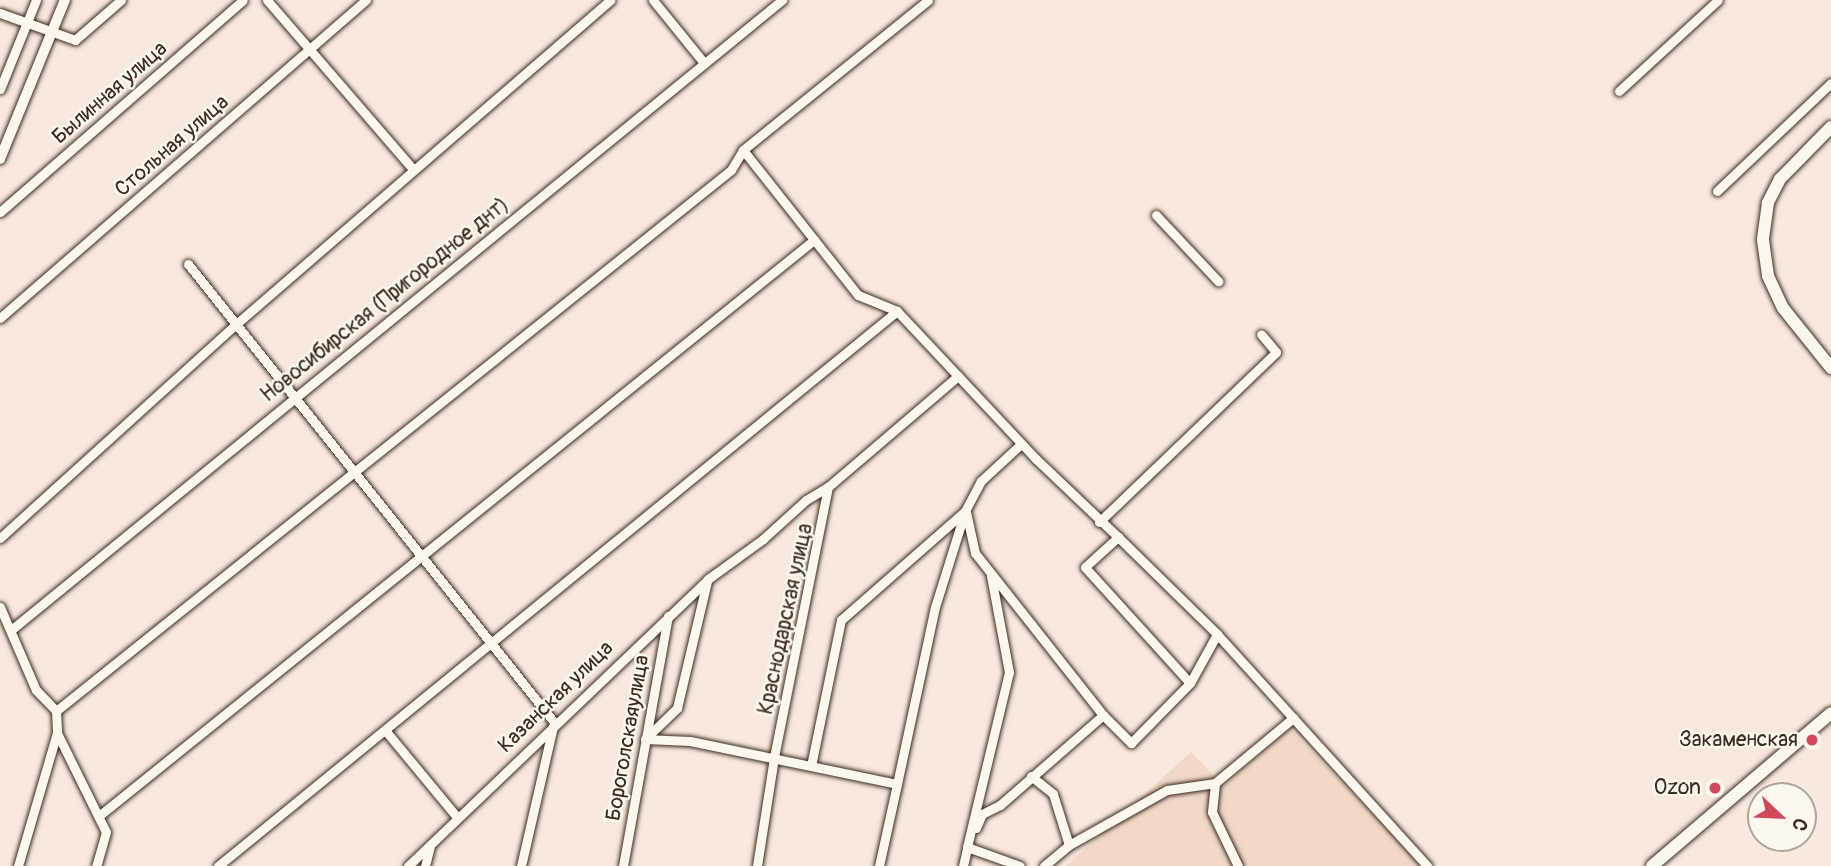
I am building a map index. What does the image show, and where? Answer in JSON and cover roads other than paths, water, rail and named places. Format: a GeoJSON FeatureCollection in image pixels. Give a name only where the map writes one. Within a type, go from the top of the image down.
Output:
{"type":"FeatureCollection","features":[{"type":"Feature","properties":{"kind":"main road"},"geometry":{"type":"LineString","coordinates":[[1831,127],[1780,179],[1768,203],[1763,240],[1768,276],[1783,308],[1831,368]]}},
{"type":"Feature","properties":{"kind":"main road"},"geometry":{"type":"LineString","coordinates":[[1652,866],[1831,713]]}},
{"type":"Feature","properties":{"kind":"street"},"geometry":{"type":"LineString","coordinates":[[0,89],[36,0]]}},
{"type":"Feature","properties":{"kind":"street"},"geometry":{"type":"LineString","coordinates":[[0,159],[65,0]]}},
{"type":"Feature","properties":{"kind":"street"},"geometry":{"type":"LineString","coordinates":[[0,13],[52,34],[75,40],[121,0]]}},
{"type":"Feature","properties":{"kind":"street","name":"Былинная улица"},"geometry":{"type":"LineString","coordinates":[[0,212],[243,0]]}},
{"type":"Feature","properties":{"kind":"street"},"geometry":{"type":"LineString","coordinates":[[267,0],[412,170]]}},
{"type":"Feature","properties":{"kind":"street","name":"Стольная улица"},"geometry":{"type":"LineString","coordinates":[[0,318],[366,0]]}},
{"type":"Feature","properties":{"kind":"street"},"geometry":{"type":"LineString","coordinates":[[0,538],[234,326],[611,0]]}},
{"type":"Feature","properties":{"kind":"street"},"geometry":{"type":"LineString","coordinates":[[653,0],[704,63]]}},
{"type":"Feature","properties":{"kind":"street","name":"Новосибирская (Пригородное днт)"},"geometry":{"type":"LineString","coordinates":[[11,630],[782,0]]}},
{"type":"Feature","properties":{"kind":"street"},"geometry":{"type":"LineString","coordinates":[[56,712],[731,170],[743,150],[928,0]]}},
{"type":"Feature","properties":{"kind":"street"},"geometry":{"type":"LineString","coordinates":[[1619,91],[1718,0]]}},
{"type":"Feature","properties":{"kind":"street"},"geometry":{"type":"LineString","coordinates":[[1717,191],[1831,83]]}},
{"type":"Feature","properties":{"kind":"street"},"geometry":{"type":"LineString","coordinates":[[743,150],[858,295],[897,311],[1021,444],[1217,634],[1427,866]]}},
{"type":"Feature","properties":{"kind":"street"},"geometry":{"type":"LineString","coordinates":[[1156,215],[1218,281]]}},
{"type":"Feature","properties":{"kind":"street"},"geometry":{"type":"LineString","coordinates":[[100,815],[425,556],[814,240]]}},
{"type":"Feature","properties":{"kind":"street"},"geometry":{"type":"LineString","coordinates":[[188,264],[292,398],[425,556],[554,722],[521,866]]}},
{"type":"Feature","properties":{"kind":"street"},"geometry":{"type":"LineString","coordinates":[[218,866],[493,644],[897,311]]}},
{"type":"Feature","properties":{"kind":"street"},"geometry":{"type":"LineString","coordinates":[[1099,522],[1276,352],[1261,334]]}},
{"type":"Feature","properties":{"kind":"street","name":"Казанская улица"},"geometry":{"type":"LineString","coordinates":[[408,866],[554,722],[708,579],[763,539],[806,500],[828,487],[958,376]]}},
{"type":"Feature","properties":{"kind":"street"},"geometry":{"type":"LineString","coordinates":[[879,866],[935,607],[965,511],[981,481],[1021,444]]}},
{"type":"Feature","properties":{"kind":"street","name":"Краснодарская улица"},"geometry":{"type":"LineString","coordinates":[[757,866],[774,757],[828,487]]}},
{"type":"Feature","properties":{"kind":"street"},"geometry":{"type":"LineString","coordinates":[[965,511],[975,553],[1103,715],[1131,743],[1190,683],[1217,634]]}},
{"type":"Feature","properties":{"kind":"street"},"geometry":{"type":"LineString","coordinates":[[811,766],[841,620],[965,511]]}},
{"type":"Feature","properties":{"kind":"street"},"geometry":{"type":"LineString","coordinates":[[1118,537],[1085,567],[1190,683]]}},
{"type":"Feature","properties":{"kind":"street"},"geometry":{"type":"LineString","coordinates":[[962,866],[1009,672],[991,574]]}},
{"type":"Feature","properties":{"kind":"street"},"geometry":{"type":"LineString","coordinates":[[645,739],[677,708],[708,579]]}},
{"type":"Feature","properties":{"kind":"street"},"geometry":{"type":"LineString","coordinates":[[0,607],[36,690],[56,712],[57,733],[18,866]]}},
{"type":"Feature","properties":{"kind":"street","name":"Бороголскаяулица"},"geometry":{"type":"LineString","coordinates":[[623,866],[668,616]]}},
{"type":"Feature","properties":{"kind":"street"},"geometry":{"type":"LineString","coordinates":[[967,847],[982,814],[1000,805],[1103,715]]}},
{"type":"Feature","properties":{"kind":"street"},"geometry":{"type":"LineString","coordinates":[[1044,866],[1069,845],[1167,790],[1215,783],[1293,718]]}},
{"type":"Feature","properties":{"kind":"street"},"geometry":{"type":"LineString","coordinates":[[385,730],[457,817]]}},
{"type":"Feature","properties":{"kind":"street"},"geometry":{"type":"LineString","coordinates":[[57,733],[100,815],[106,832],[96,866]]}},
{"type":"Feature","properties":{"kind":"street"},"geometry":{"type":"LineString","coordinates":[[645,739],[690,741],[897,784]]}},
{"type":"Feature","properties":{"kind":"street"},"geometry":{"type":"LineString","coordinates":[[1031,776],[1053,794],[1069,845]]}},
{"type":"Feature","properties":{"kind":"street"},"geometry":{"type":"LineString","coordinates":[[1215,783],[1212,812],[1238,866]]}},
{"type":"Feature","properties":{"kind":"street"},"geometry":{"type":"LineString","coordinates":[[425,866],[430,844]]}},
{"type":"Feature","properties":{"kind":"street"},"geometry":{"type":"LineString","coordinates":[[967,847],[1020,866]]}},
{"type":"Feature","properties":{"kind":"place","name":"Закаменская"},"geometry":{"type":"Point","coordinates":[1812,740]}},
{"type":"Feature","properties":{"kind":"place","name":"Ozon"},"geometry":{"type":"Point","coordinates":[1715,788]}}]}
